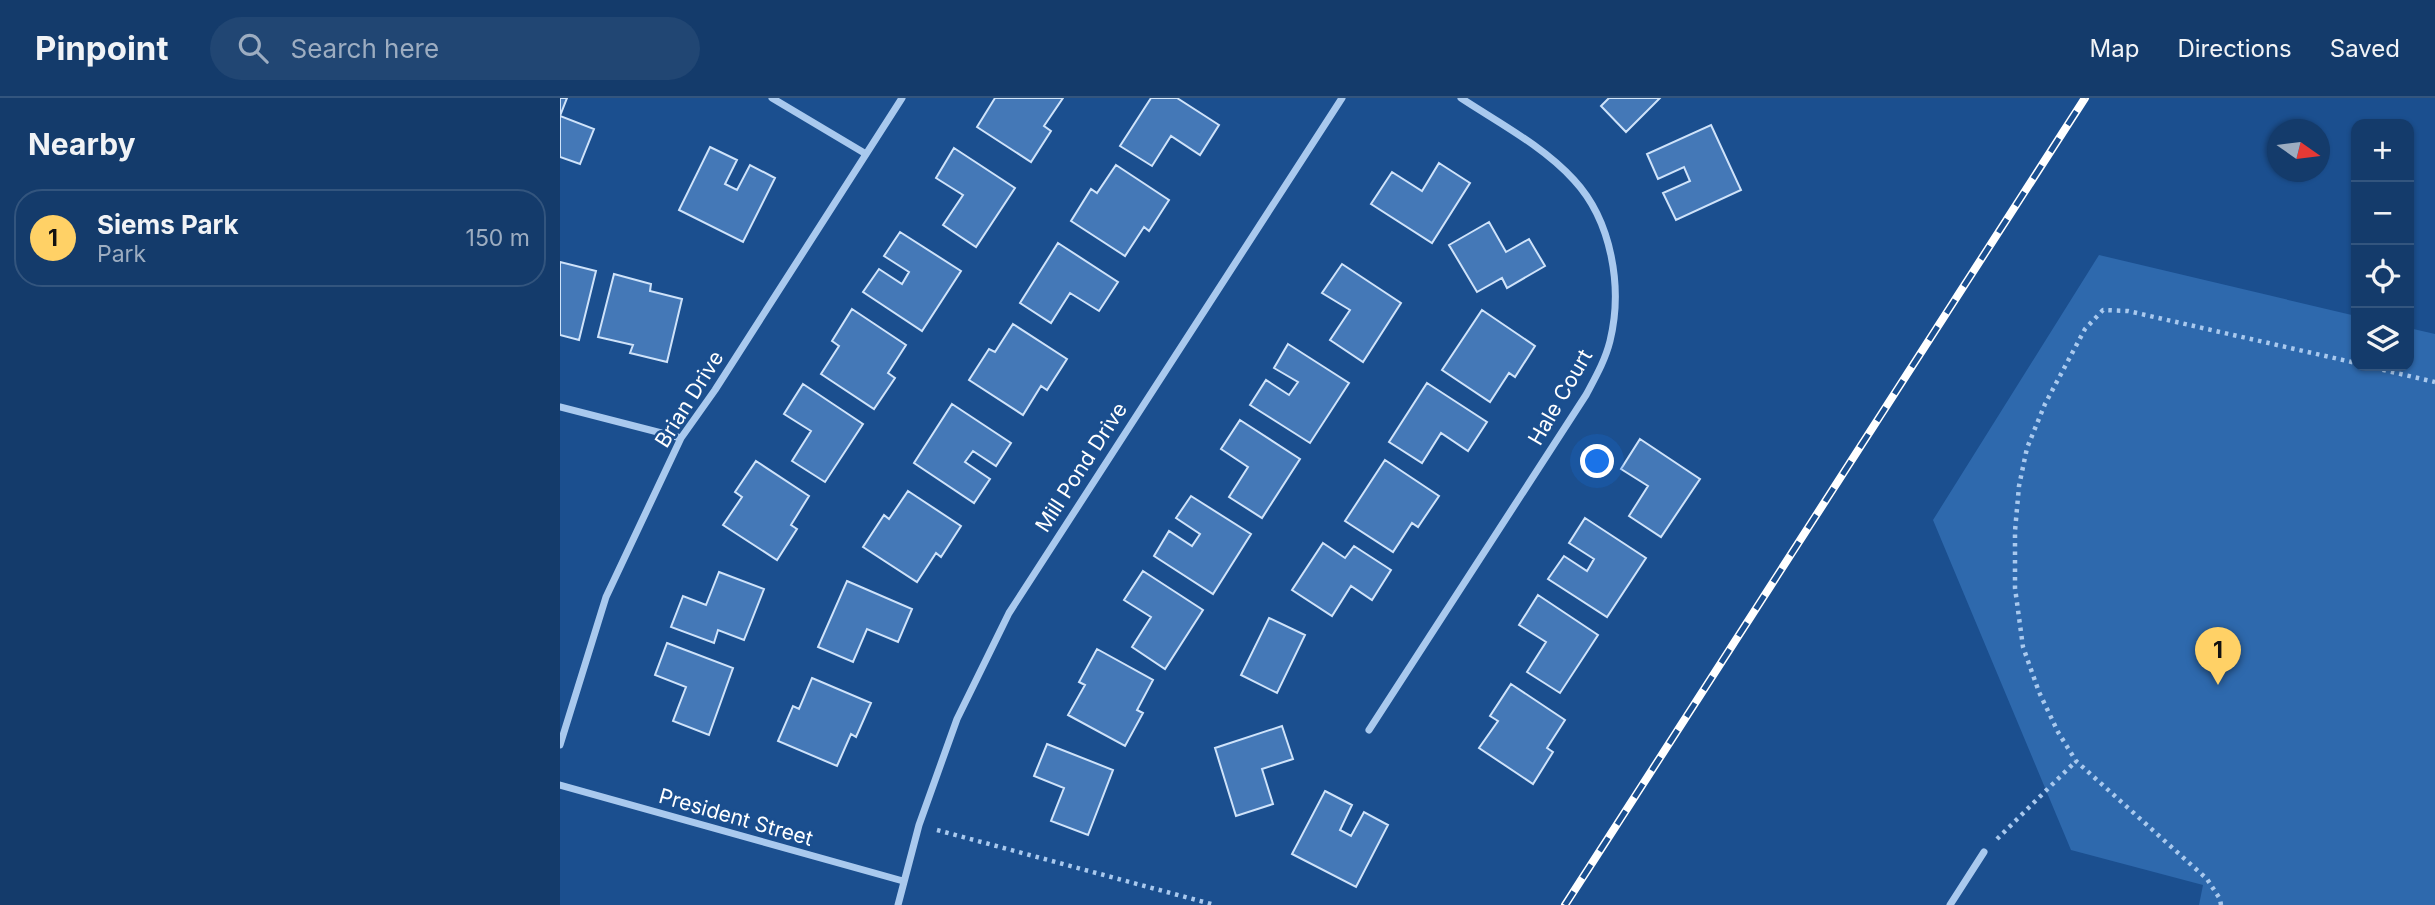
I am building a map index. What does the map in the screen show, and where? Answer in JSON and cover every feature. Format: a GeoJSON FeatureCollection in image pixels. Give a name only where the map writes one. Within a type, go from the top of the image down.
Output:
{"type":"FeatureCollection","features":[{"type":"Feature","properties":{"kind":"street"},"geometry":{"type":"LineString","coordinates":[[772,98],[866,154]]}},
{"type":"Feature","properties":{"kind":"street","name":"Brian Drive"},"geometry":{"type":"LineString","coordinates":[[560,745],[606,597],[681,438],[716,390],[902,98]]}},
{"type":"Feature","properties":{"kind":"street","name":"Mill Pond Drive"},"geometry":{"type":"LineString","coordinates":[[898,905],[919,825],[957,719],[1015,603],[1342,98]]}},
{"type":"Feature","properties":{"kind":"street","name":"Hale Court"},"geometry":{"type":"LineString","coordinates":[[1369,730],[1586,396],[1603,363],[1613,324],[1615,280],[1609,247],[1602,224],[1588,198],[1573,179],[1551,159],[1461,98]]}},
{"type":"Feature","properties":{"kind":"street"},"geometry":{"type":"LineString","coordinates":[[560,407],[681,438]]}},
{"type":"Feature","properties":{"kind":"street","name":"President Street"},"geometry":{"type":"LineString","coordinates":[[560,785],[903,881]]}},
{"type":"Feature","properties":{"kind":"street"},"geometry":{"type":"LineString","coordinates":[[1950,905],[1984,852]]}},
{"type":"Feature","properties":{"kind":"path"},"geometry":{"type":"LineString","coordinates":[[2221,905],[2207,880],[2076,761],[2058,732],[2039,692],[2023,647],[2015,589],[2015,531],[2019,486],[2027,448],[2045,404],[2085,328],[2103,310],[2128,311],[2351,362]]}},
{"type":"Feature","properties":{"kind":"path"},"geometry":{"type":"LineString","coordinates":[[2388,371],[2435,382]]}},
{"type":"Feature","properties":{"kind":"path"},"geometry":{"type":"LineString","coordinates":[[1984,852],[2076,761]]}},
{"type":"Feature","properties":{"kind":"path"},"geometry":{"type":"LineString","coordinates":[[919,825],[1215,905]]}},
{"type":"Feature","properties":{"kind":"shaded area"},"geometry":{"type":"Polygon","coordinates":[[[2099,255],[2351,315],[2351,371],[2414,371],[2414,329],[2435,334],[2435,905],[2199,905],[2203,885],[2071,850],[1933,520],[2099,255]]]}},
{"type":"Feature","properties":{"kind":"building"},"geometry":{"type":"Polygon","coordinates":[[[560,98],[567,98],[560,116],[560,98]]]}},
{"type":"Feature","properties":{"kind":"building"},"geometry":{"type":"Polygon","coordinates":[[[995,98],[1063,98],[1044,126],[1051,131],[1031,162],[977,127],[995,98]]]}},
{"type":"Feature","properties":{"kind":"building"},"geometry":{"type":"Polygon","coordinates":[[[1151,98],[1177,98],[1219,125],[1200,155],[1171,136],[1152,166],[1120,146],[1151,98]]]}},
{"type":"Feature","properties":{"kind":"building"},"geometry":{"type":"Polygon","coordinates":[[[1609,98],[1660,98],[1626,132],[1601,106],[1609,98]]]}},
{"type":"Feature","properties":{"kind":"building"},"geometry":{"type":"Polygon","coordinates":[[[560,116],[594,129],[580,164],[560,157],[560,116]]]}},
{"type":"Feature","properties":{"kind":"building"},"geometry":{"type":"Polygon","coordinates":[[[1711,125],[1741,190],[1676,220],[1663,193],[1690,181],[1684,167],[1658,179],[1647,154],[1711,125]]]}},
{"type":"Feature","properties":{"kind":"building"},"geometry":{"type":"Polygon","coordinates":[[[710,147],[737,160],[725,184],[737,190],[750,165],[775,178],[743,242],[679,210],[710,147]]]}},
{"type":"Feature","properties":{"kind":"building"},"geometry":{"type":"Polygon","coordinates":[[[954,148],[1015,188],[976,247],[943,225],[963,195],[936,178],[954,148]]]}},
{"type":"Feature","properties":{"kind":"building"},"geometry":{"type":"Polygon","coordinates":[[[1439,163],[1470,183],[1432,243],[1371,204],[1392,172],[1422,191],[1439,163]]]}},
{"type":"Feature","properties":{"kind":"building"},"geometry":{"type":"Polygon","coordinates":[[[1116,165],[1169,200],[1149,231],[1144,227],[1125,256],[1071,221],[1091,189],[1097,193],[1116,165]]]}},
{"type":"Feature","properties":{"kind":"building"},"geometry":{"type":"Polygon","coordinates":[[[1489,222],[1506,252],[1529,239],[1545,266],[1507,288],[1502,278],[1477,292],[1449,245],[1489,222]]]}},
{"type":"Feature","properties":{"kind":"building"},"geometry":{"type":"Polygon","coordinates":[[[900,232],[961,271],[922,331],[863,292],[879,269],[902,284],[909,272],[884,256],[900,232]]]}},
{"type":"Feature","properties":{"kind":"building"},"geometry":{"type":"Polygon","coordinates":[[[1058,243],[1118,282],[1099,311],[1070,293],[1051,323],[1020,303],[1058,243]]]}},
{"type":"Feature","properties":{"kind":"building"},"geometry":{"type":"Polygon","coordinates":[[[560,262],[596,271],[579,340],[560,335],[560,262]]]}},
{"type":"Feature","properties":{"kind":"building"},"geometry":{"type":"Polygon","coordinates":[[[1342,264],[1401,303],[1363,362],[1330,340],[1350,310],[1322,293],[1342,264]]]}},
{"type":"Feature","properties":{"kind":"building"},"geometry":{"type":"Polygon","coordinates":[[[614,274],[651,284],[650,291],[682,299],[667,362],[630,353],[633,345],[598,337],[614,274]]]}},
{"type":"Feature","properties":{"kind":"building"},"geometry":{"type":"Polygon","coordinates":[[[852,309],[906,345],[888,373],[895,378],[874,409],[821,374],[839,346],[832,341],[852,309]]]}},
{"type":"Feature","properties":{"kind":"building"},"geometry":{"type":"Polygon","coordinates":[[[1482,310],[1535,346],[1515,377],[1509,373],[1490,402],[1442,370],[1482,310]]]}},
{"type":"Feature","properties":{"kind":"building"},"geometry":{"type":"Polygon","coordinates":[[[1013,324],[1067,359],[1047,390],[1041,386],[1023,415],[969,380],[989,349],[995,352],[1013,324]]]}},
{"type":"Feature","properties":{"kind":"building"},"geometry":{"type":"Polygon","coordinates":[[[1288,344],[1349,383],[1310,443],[1250,405],[1266,380],[1289,395],[1298,382],[1274,368],[1288,344]]]}},
{"type":"Feature","properties":{"kind":"building"},"geometry":{"type":"Polygon","coordinates":[[[1427,383],[1487,422],[1468,451],[1441,433],[1422,463],[1389,442],[1427,383]]]}},
{"type":"Feature","properties":{"kind":"building"},"geometry":{"type":"Polygon","coordinates":[[[803,384],[863,424],[825,482],[792,461],[811,431],[784,414],[803,384]]]}},
{"type":"Feature","properties":{"kind":"building"},"geometry":{"type":"Polygon","coordinates":[[[952,404],[1011,443],[996,466],[973,451],[965,462],[990,479],[974,503],[914,463],[952,404]]]}},
{"type":"Feature","properties":{"kind":"building"},"geometry":{"type":"Polygon","coordinates":[[[1240,420],[1300,459],[1262,518],[1229,497],[1248,467],[1221,449],[1240,420]]]}},
{"type":"Feature","properties":{"kind":"building"},"geometry":{"type":"Polygon","coordinates":[[[1640,439],[1700,479],[1661,537],[1629,516],[1648,486],[1621,469],[1640,439]]]}},
{"type":"Feature","properties":{"kind":"building"},"geometry":{"type":"Polygon","coordinates":[[[1385,460],[1439,496],[1418,527],[1412,523],[1393,552],[1345,521],[1385,460]]]}},
{"type":"Feature","properties":{"kind":"building"},"geometry":{"type":"Polygon","coordinates":[[[756,461],[809,496],[791,525],[797,529],[777,560],[723,525],[742,497],[735,492],[756,461]]]}},
{"type":"Feature","properties":{"kind":"building"},"geometry":{"type":"Polygon","coordinates":[[[908,491],[961,526],[941,557],[936,553],[917,582],[863,547],[884,515],[889,519],[908,491]]]}},
{"type":"Feature","properties":{"kind":"building"},"geometry":{"type":"Polygon","coordinates":[[[1191,496],[1251,534],[1213,594],[1154,556],[1169,531],[1192,546],[1200,534],[1176,518],[1191,496]]]}},
{"type":"Feature","properties":{"kind":"building"},"geometry":{"type":"Polygon","coordinates":[[[1585,518],[1646,558],[1607,617],[1548,579],[1564,556],[1587,571],[1594,559],[1569,543],[1585,518]]]}},
{"type":"Feature","properties":{"kind":"building"},"geometry":{"type":"Polygon","coordinates":[[[1323,543],[1345,558],[1354,546],[1391,570],[1372,600],[1351,586],[1332,616],[1292,590],[1323,543]]]}},
{"type":"Feature","properties":{"kind":"building"},"geometry":{"type":"Polygon","coordinates":[[[1143,571],[1203,610],[1165,669],[1132,647],[1151,617],[1124,600],[1143,571]]]}},
{"type":"Feature","properties":{"kind":"building"},"geometry":{"type":"Polygon","coordinates":[[[719,572],[764,589],[744,640],[718,630],[714,643],[671,627],[683,596],[706,605],[719,572]]]}},
{"type":"Feature","properties":{"kind":"building"},"geometry":{"type":"Polygon","coordinates":[[[847,581],[912,609],[898,642],[867,629],[853,662],[818,647],[847,581]]]}},
{"type":"Feature","properties":{"kind":"building"},"geometry":{"type":"Polygon","coordinates":[[[1538,595],[1598,635],[1560,693],[1527,672],[1546,642],[1519,625],[1538,595]]]}},
{"type":"Feature","properties":{"kind":"building"},"geometry":{"type":"Polygon","coordinates":[[[1269,618],[1305,635],[1277,693],[1241,675],[1269,618]]]}},
{"type":"Feature","properties":{"kind":"building"},"geometry":{"type":"Polygon","coordinates":[[[667,643],[733,668],[709,735],[673,721],[686,687],[655,675],[667,643]]]}},
{"type":"Feature","properties":{"kind":"building"},"geometry":{"type":"Polygon","coordinates":[[[1097,649],[1153,680],[1137,710],[1143,713],[1125,746],[1068,715],[1085,685],[1079,682],[1097,649]]]}},
{"type":"Feature","properties":{"kind":"building"},"geometry":{"type":"Polygon","coordinates":[[[812,678],[871,703],[856,737],[851,734],[837,766],[778,741],[793,706],[799,709],[812,678]]]}},
{"type":"Feature","properties":{"kind":"building"},"geometry":{"type":"Polygon","coordinates":[[[1511,684],[1565,720],[1547,748],[1553,752],[1533,784],[1479,748],[1498,721],[1490,716],[1511,684]]]}},
{"type":"Feature","properties":{"kind":"building"},"geometry":{"type":"Polygon","coordinates":[[[1282,726],[1293,759],[1262,769],[1273,804],[1236,816],[1215,748],[1282,726]]]}},
{"type":"Feature","properties":{"kind":"building"},"geometry":{"type":"Polygon","coordinates":[[[1047,744],[1113,770],[1088,835],[1051,821],[1064,788],[1034,776],[1047,744]]]}},
{"type":"Feature","properties":{"kind":"building"},"geometry":{"type":"Polygon","coordinates":[[[1325,791],[1352,805],[1340,830],[1351,836],[1364,812],[1388,825],[1356,887],[1292,854],[1325,791]]]}},
{"type":"Feature","properties":{"kind":"railway"},"geometry":{"type":"LineString","coordinates":[[1565,905],[2085,98]]}},
{"type":"Feature","properties":{"kind":"place","name":"Siems Park"},"geometry":{"type":"Point","coordinates":[2218,685]}}]}
